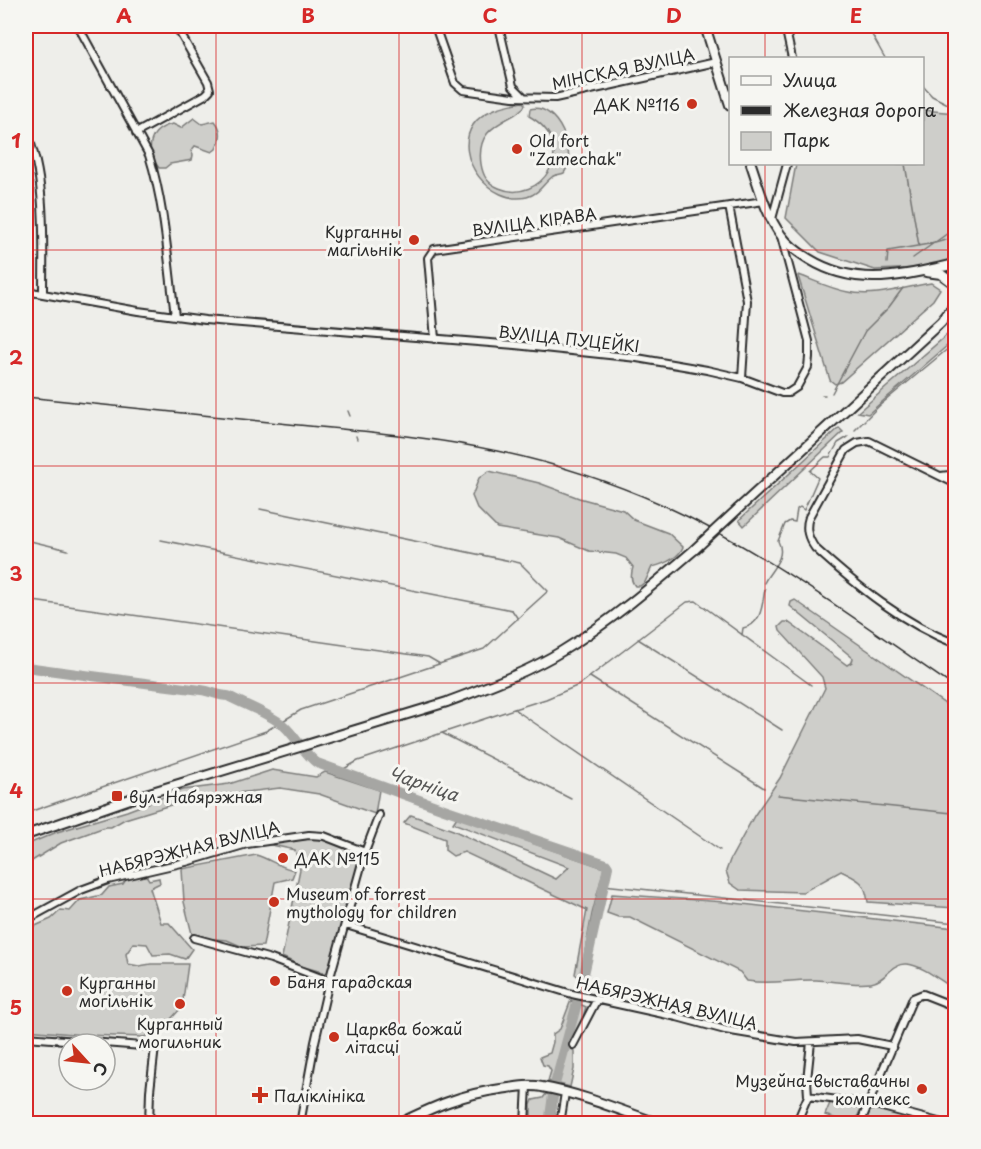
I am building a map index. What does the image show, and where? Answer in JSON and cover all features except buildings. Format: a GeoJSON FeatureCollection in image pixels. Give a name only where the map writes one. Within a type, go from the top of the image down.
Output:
{"type":"FeatureCollection","features":[{"type":"Feature","properties":{"kind":"main road"},"geometry":{"type":"LineString","coordinates":[[705,26],[729,102]]}},
{"type":"Feature","properties":{"kind":"main road"},"geometry":{"type":"LineString","coordinates":[[751,165],[764,201],[781,235],[805,256],[838,273],[852,277],[880,278],[956,264]]}},
{"type":"Feature","properties":{"kind":"main road"},"geometry":{"type":"LineString","coordinates":[[922,271],[941,274],[956,285]]}},
{"type":"Feature","properties":{"kind":"main road"},"geometry":{"type":"LineString","coordinates":[[26,835],[136,797],[447,702],[531,667],[560,652],[635,601],[694,550],[941,322],[956,303]]}},
{"type":"Feature","properties":{"kind":"main road"},"geometry":{"type":"LineString","coordinates":[[941,322],[956,314]]}},
{"type":"Feature","properties":{"kind":"main road"},"geometry":{"type":"LineString","coordinates":[[398,1124],[443,1102],[465,1095],[526,1086],[565,1092],[660,1124]]}},
{"type":"Feature","properties":{"kind":"street"},"geometry":{"type":"LineString","coordinates":[[78,26],[149,155],[154,170],[164,228],[175,316]]}},
{"type":"Feature","properties":{"kind":"street"},"geometry":{"type":"LineString","coordinates":[[135,133],[205,95],[210,90],[208,82],[176,26]]}},
{"type":"Feature","properties":{"kind":"street","name":"МІНСКАЯ ВУЛІЦА"},"geometry":{"type":"LineString","coordinates":[[435,26],[455,83],[463,90],[555,98],[716,62]]}},
{"type":"Feature","properties":{"kind":"street"},"geometry":{"type":"LineString","coordinates":[[499,26],[513,86],[524,97]]}},
{"type":"Feature","properties":{"kind":"street"},"geometry":{"type":"LineString","coordinates":[[785,26],[792,57]]}},
{"type":"Feature","properties":{"kind":"street"},"geometry":{"type":"LineString","coordinates":[[26,131],[36,161],[43,222],[43,294]]}},
{"type":"Feature","properties":{"kind":"street"},"geometry":{"type":"LineString","coordinates":[[772,219],[787,165]]}},
{"type":"Feature","properties":{"kind":"street","name":"ВУЛІЦА КІРАВА"},"geometry":{"type":"LineString","coordinates":[[435,339],[428,258],[434,249],[764,201]]}},
{"type":"Feature","properties":{"kind":"street"},"geometry":{"type":"LineString","coordinates":[[729,206],[747,301],[742,378]]}},
{"type":"Feature","properties":{"kind":"street","name":"ВУЛІЦА ПУЦЕЙКІ"},"geometry":{"type":"LineString","coordinates":[[26,291],[175,316],[637,358],[699,368],[742,378],[782,393],[788,393],[797,387],[808,367],[809,341],[781,235]]}},
{"type":"Feature","properties":{"kind":"street"},"geometry":{"type":"LineString","coordinates":[[956,483],[869,441],[856,443],[846,450],[812,512],[807,530],[809,540],[815,548],[861,589],[940,638],[956,644]]}},
{"type":"Feature","properties":{"kind":"street"},"geometry":{"type":"LineString","coordinates":[[940,476],[949,476],[956,472]]}},
{"type":"Feature","properties":{"kind":"street"},"geometry":{"type":"LineString","coordinates":[[300,1124],[329,981],[365,852],[379,815]]}},
{"type":"Feature","properties":{"kind":"street","name":"НАБЯРЭЖНАЯ ВУЛІЦА"},"geometry":{"type":"LineString","coordinates":[[26,920],[81,890],[108,880],[186,862],[247,844],[309,835],[324,836],[365,852]]}},
{"type":"Feature","properties":{"kind":"street","name":"НАБЯРЭЖНАЯ ВУЛІЦА"},"geometry":{"type":"LineString","coordinates":[[346,925],[596,1001],[749,1035],[796,1042],[857,1039],[892,1046]]}},
{"type":"Feature","properties":{"kind":"street"},"geometry":{"type":"LineString","coordinates":[[194,938],[271,959],[329,981]]}},
{"type":"Feature","properties":{"kind":"street"},"geometry":{"type":"LineString","coordinates":[[860,1124],[910,1002],[917,995],[928,995],[956,1007]]}},
{"type":"Feature","properties":{"kind":"street"},"geometry":{"type":"LineString","coordinates":[[573,1045],[596,1001]]}},
{"type":"Feature","properties":{"kind":"street"},"geometry":{"type":"LineString","coordinates":[[26,1037],[155,1047],[149,1124]]}},
{"type":"Feature","properties":{"kind":"street"},"geometry":{"type":"LineString","coordinates":[[796,1124],[808,1096],[807,1080],[811,1042]]}},
{"type":"Feature","properties":{"kind":"street"},"geometry":{"type":"LineString","coordinates":[[525,1124],[526,1086]]}},
{"type":"Feature","properties":{"kind":"street"},"geometry":{"type":"LineString","coordinates":[[560,1124],[565,1092]]}},
{"type":"Feature","properties":{"kind":"street"},"geometry":{"type":"LineString","coordinates":[[808,1096],[874,1105],[946,1124]]}},
{"type":"Feature","properties":{"kind":"green space"},"geometry":{"type":"Polygon","coordinates":[[[522,102],[525,104],[524,107],[492,128],[484,139],[480,154],[486,179],[499,188],[514,191],[528,189],[540,181],[549,170],[554,157],[552,142],[545,128],[529,116],[530,109],[540,109],[549,113],[557,121],[567,143],[568,165],[564,173],[553,176],[535,194],[513,198],[489,187],[479,176],[471,164],[468,138],[473,125],[488,112],[522,102]]]}},
{"type":"Feature","properties":{"kind":"green space"},"geometry":{"type":"Polygon","coordinates":[[[924,110],[955,113],[955,258],[921,268],[875,270],[820,252],[786,218],[796,165],[924,165],[924,110]]]}},
{"type":"Feature","properties":{"kind":"green space"},"geometry":{"type":"Polygon","coordinates":[[[194,118],[202,124],[215,121],[220,135],[216,149],[212,152],[195,146],[191,151],[192,160],[159,168],[151,154],[151,141],[154,135],[159,130],[173,124],[181,128],[194,118]]]}},
{"type":"Feature","properties":{"kind":"green space"},"geometry":{"type":"Polygon","coordinates":[[[799,275],[835,289],[858,294],[879,293],[931,283],[940,289],[933,300],[841,382],[835,384],[830,380],[799,275]]]}},
{"type":"Feature","properties":{"kind":"green space"},"geometry":{"type":"Polygon","coordinates":[[[955,328],[955,339],[868,414],[858,412],[955,328]]]}},
{"type":"Feature","properties":{"kind":"green space"},"geometry":{"type":"Polygon","coordinates":[[[839,428],[843,432],[744,526],[739,520],[839,428]]]}},
{"type":"Feature","properties":{"kind":"green space"},"geometry":{"type":"Polygon","coordinates":[[[489,471],[539,483],[579,498],[623,510],[634,520],[668,533],[683,547],[674,558],[652,567],[645,582],[640,586],[635,586],[631,577],[633,567],[626,558],[616,554],[589,551],[559,538],[497,528],[477,508],[472,496],[479,478],[489,471]]]}},
{"type":"Feature","properties":{"kind":"green space"},"geometry":{"type":"Polygon","coordinates":[[[795,600],[955,711],[955,908],[868,902],[863,885],[841,871],[803,892],[740,890],[730,883],[726,871],[730,860],[754,816],[780,778],[825,688],[822,677],[780,631],[779,627],[784,622],[788,622],[847,665],[852,662],[853,658],[790,606],[795,600]]]}},
{"type":"Feature","properties":{"kind":"green space"},"geometry":{"type":"Polygon","coordinates":[[[272,770],[316,777],[325,772],[379,790],[375,814],[319,794],[280,788],[207,798],[200,796],[125,819],[111,827],[105,827],[61,843],[32,861],[26,861],[26,845],[57,832],[127,811],[182,790],[229,784],[272,770]]]}},
{"type":"Feature","properties":{"kind":"green space"},"geometry":{"type":"Polygon","coordinates":[[[411,815],[453,830],[556,879],[569,867],[453,823],[457,817],[604,868],[592,914],[580,978],[575,974],[587,910],[464,852],[453,856],[445,850],[445,839],[404,823],[411,815]]]}},
{"type":"Feature","properties":{"kind":"green space"},"geometry":{"type":"Polygon","coordinates":[[[309,839],[338,843],[350,850],[361,862],[329,974],[301,966],[282,957],[300,869],[295,850],[267,844],[309,839]]]}},
{"type":"Feature","properties":{"kind":"green space"},"geometry":{"type":"Polygon","coordinates":[[[256,855],[295,870],[292,878],[275,882],[263,946],[243,947],[227,940],[203,938],[192,934],[184,902],[182,869],[256,855]]]}},
{"type":"Feature","properties":{"kind":"green space"},"geometry":{"type":"Polygon","coordinates":[[[146,875],[149,880],[159,878],[160,883],[150,888],[161,923],[169,923],[192,949],[185,959],[170,954],[153,955],[147,944],[134,943],[126,954],[128,964],[139,966],[188,964],[182,1007],[160,1031],[144,1037],[117,1036],[117,1032],[57,1033],[26,1030],[26,930],[51,919],[61,910],[70,911],[80,900],[102,895],[109,887],[123,884],[127,878],[146,875]]]}},
{"type":"Feature","properties":{"kind":"green space"},"geometry":{"type":"Polygon","coordinates":[[[612,894],[725,902],[955,928],[955,987],[951,987],[924,970],[906,964],[896,966],[881,979],[871,983],[816,980],[747,981],[740,972],[630,917],[618,917],[607,913],[612,894]]]}},
{"type":"Feature","properties":{"kind":"green space"},"geometry":{"type":"Polygon","coordinates":[[[571,1000],[586,1007],[579,1031],[572,1036],[569,1047],[574,1051],[574,1069],[570,1087],[548,1081],[551,1071],[548,1066],[543,1065],[540,1057],[550,1053],[553,1034],[560,1029],[571,1000]]]}},
{"type":"Feature","properties":{"kind":"green space"},"geometry":{"type":"Polygon","coordinates":[[[546,1094],[557,1097],[554,1123],[531,1123],[533,1100],[543,1098],[546,1094]]]}},
{"type":"Feature","properties":{"kind":"green space"},"geometry":{"type":"Polygon","coordinates":[[[830,1103],[861,1108],[855,1123],[848,1123],[825,1115],[830,1103]]]}},
{"type":"Feature","properties":{"kind":"green space"},"geometry":{"type":"Polygon","coordinates":[[[876,1109],[931,1123],[865,1123],[870,1111],[876,1109]]]}},
{"type":"Feature","properties":{"kind":"waterway"},"geometry":{"type":"LineString","coordinates":[[867,26],[884,57]]}},
{"type":"Feature","properties":{"kind":"waterway"},"geometry":{"type":"LineString","coordinates":[[924,87],[932,96],[956,108]]}},
{"type":"Feature","properties":{"kind":"waterway"},"geometry":{"type":"LineString","coordinates":[[905,165],[919,246]]}},
{"type":"Feature","properties":{"kind":"waterway"},"geometry":{"type":"LineString","coordinates":[[913,258],[956,225]]}},
{"type":"Feature","properties":{"kind":"waterway"},"geometry":{"type":"LineString","coordinates":[[887,263],[888,251],[956,237]]}},
{"type":"Feature","properties":{"kind":"waterway"},"geometry":{"type":"LineString","coordinates":[[832,393],[865,331],[889,307],[903,288]]}},
{"type":"Feature","properties":{"kind":"waterway"},"geometry":{"type":"LineString","coordinates":[[855,430],[879,406],[956,342]]}},
{"type":"Feature","properties":{"kind":"waterway"},"geometry":{"type":"LineString","coordinates":[[348,411],[350,416]]}},
{"type":"Feature","properties":{"kind":"waterway"},"geometry":{"type":"LineString","coordinates":[[764,583],[777,564],[780,553],[778,541],[785,524],[790,521],[795,522],[797,509],[800,507],[804,510],[818,478],[810,471],[825,457],[830,457],[838,443],[848,437]]}},
{"type":"Feature","properties":{"kind":"waterway"},"geometry":{"type":"LineString","coordinates":[[26,813],[266,731],[301,710],[484,649],[548,591],[520,563],[260,509]]}},
{"type":"Feature","properties":{"kind":"waterway"},"geometry":{"type":"LineString","coordinates":[[26,540],[68,550]]}},
{"type":"Feature","properties":{"kind":"waterway"},"geometry":{"type":"LineString","coordinates":[[161,540],[512,610],[518,619]]}},
{"type":"Feature","properties":{"kind":"waterway"},"geometry":{"type":"LineString","coordinates":[[742,635],[743,628],[754,623],[758,618],[765,589]]}},
{"type":"Feature","properties":{"kind":"waterway"},"geometry":{"type":"LineString","coordinates":[[26,600],[428,657],[440,664]]}},
{"type":"Feature","properties":{"kind":"waterway"},"geometry":{"type":"LineString","coordinates":[[514,709],[579,685],[687,602],[696,601],[811,685]]}},
{"type":"Feature","properties":{"kind":"waterway"},"geometry":{"type":"LineString","coordinates":[[638,639],[782,730]]}},
{"type":"Feature","properties":{"kind":"waterway","name":"Чарніца"},"geometry":{"type":"LineString","coordinates":[[26,667],[208,691],[228,696],[283,725],[317,763],[606,864],[608,867],[580,992],[555,1084]]}},
{"type":"Feature","properties":{"kind":"waterway","name":"Чарніца"},"geometry":{"type":"LineString","coordinates":[[26,674],[28,668]]}},
{"type":"Feature","properties":{"kind":"waterway"},"geometry":{"type":"LineString","coordinates":[[590,677],[764,788]]}},
{"type":"Feature","properties":{"kind":"waterway"},"geometry":{"type":"LineString","coordinates":[[442,733],[514,709],[720,850]]}},
{"type":"Feature","properties":{"kind":"waterway"},"geometry":{"type":"LineString","coordinates":[[340,771],[358,761],[442,733],[571,799]]}},
{"type":"Feature","properties":{"kind":"waterway"},"geometry":{"type":"LineString","coordinates":[[778,795],[952,813]]}},
{"type":"Feature","properties":{"kind":"waterway"},"geometry":{"type":"LineString","coordinates":[[603,885],[956,923]]}},
{"type":"Feature","properties":{"kind":"waterway","name":"Чарніца"},"geometry":{"type":"LineString","coordinates":[[549,1124],[553,1095]]}},
{"type":"Feature","properties":{"kind":"railway"},"geometry":{"type":"LineString","coordinates":[[26,397],[419,438],[497,451],[561,467],[663,505],[740,545],[813,590],[956,688]]}},
{"type":"Feature","properties":{"kind":"place","name":"ДАК №116"},"geometry":{"type":"Point","coordinates":[692,104]}},
{"type":"Feature","properties":{"kind":"place","name":"Old fort \"Zamechak\""},"geometry":{"type":"Point","coordinates":[517,149]}},
{"type":"Feature","properties":{"kind":"place","name":"Курганны магільнік"},"geometry":{"type":"Point","coordinates":[414,240]}},
{"type":"Feature","properties":{"kind":"place","name":"вул. Набярэжная"},"geometry":{"type":"Point","coordinates":[117,796]}},
{"type":"Feature","properties":{"kind":"place","name":"ДАК №115"},"geometry":{"type":"Point","coordinates":[283,858]}},
{"type":"Feature","properties":{"kind":"place","name":"Museum of forrest mythology for children"},"geometry":{"type":"Point","coordinates":[274,902]}},
{"type":"Feature","properties":{"kind":"place","name":"Баня гарадская"},"geometry":{"type":"Point","coordinates":[275,981]}},
{"type":"Feature","properties":{"kind":"place","name":"Курганны могільнік"},"geometry":{"type":"Point","coordinates":[67,991]}},
{"type":"Feature","properties":{"kind":"place","name":"Курганный могильник"},"geometry":{"type":"Point","coordinates":[180,1004]}},
{"type":"Feature","properties":{"kind":"place","name":"Царква божай літасці"},"geometry":{"type":"Point","coordinates":[334,1037]}},
{"type":"Feature","properties":{"kind":"place","name":"Музейна-выставачны комплекс"},"geometry":{"type":"Point","coordinates":[922,1089]}},
{"type":"Feature","properties":{"kind":"place","name":"Паліклініка"},"geometry":{"type":"Point","coordinates":[260,1095]}}]}
